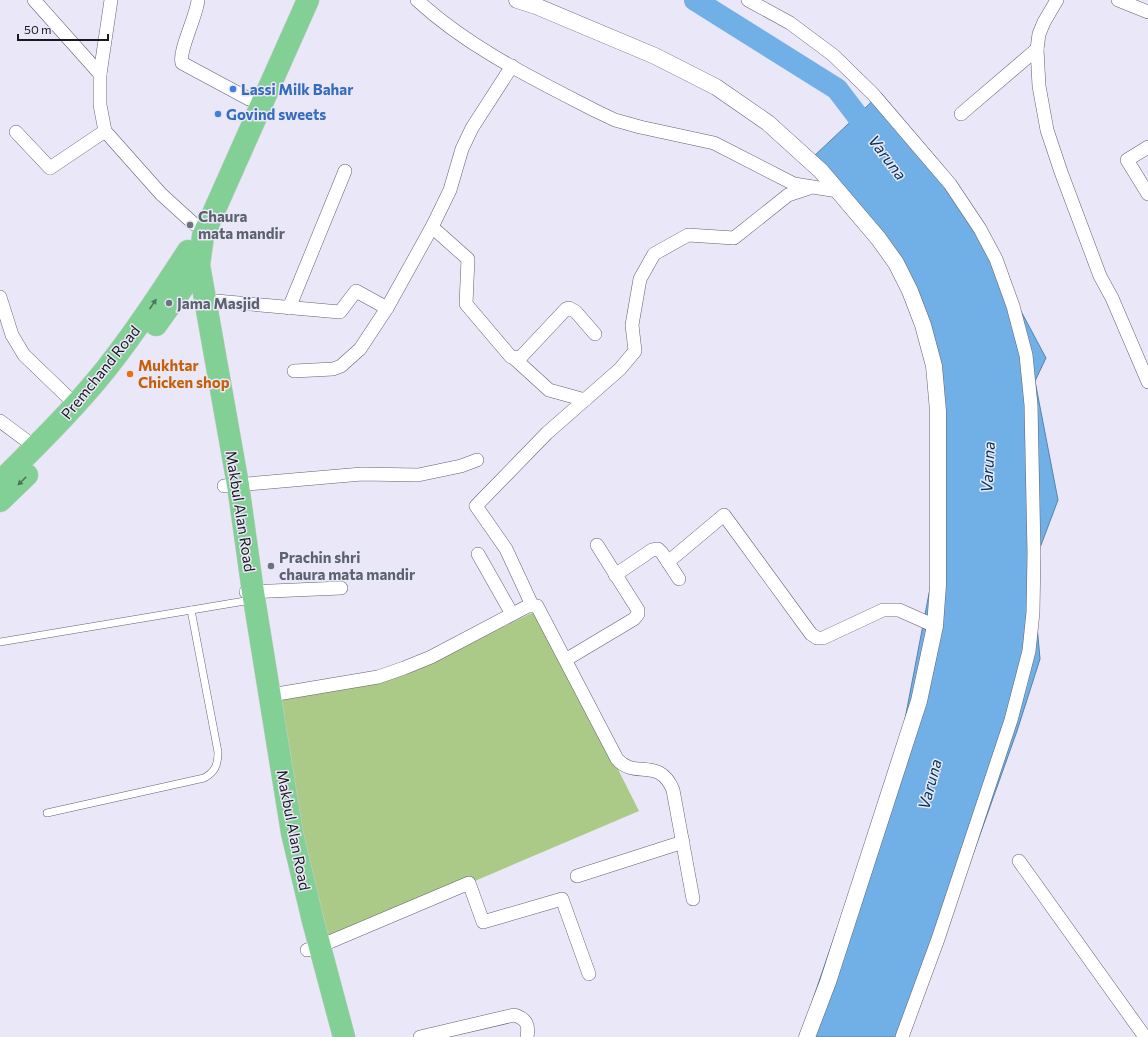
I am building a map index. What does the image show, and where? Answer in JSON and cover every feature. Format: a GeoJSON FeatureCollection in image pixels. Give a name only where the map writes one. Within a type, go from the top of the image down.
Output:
{"type":"FeatureCollection","features":[{"type":"Feature","properties":{"kind":"highway","name":"Makbul Alan Road"},"geometry":{"type":"LineString","coordinates":[[231,486],[187,269],[188,252],[194,224],[249,99],[296,0]]}},
{"type":"Feature","properties":{"kind":"highway","name":"Makbul Alan Road"},"geometry":{"type":"LineString","coordinates":[[272,747],[247,595],[199,265],[203,236],[308,0]]}},
{"type":"Feature","properties":{"kind":"highway","name":"Premchand Road"},"geometry":{"type":"LineString","coordinates":[[0,482],[76,405],[136,329],[188,252]]}},
{"type":"Feature","properties":{"kind":"highway","name":"Premchand Road"},"geometry":{"type":"LineString","coordinates":[[0,501],[59,444],[98,401],[189,279]]}},
{"type":"Feature","properties":{"kind":"highway","name":"Makbul Alan Road"},"geometry":{"type":"LineString","coordinates":[[247,595],[271,696],[274,801],[313,948],[330,1037]]}},
{"type":"Feature","properties":{"kind":"highway","name":"Makbul Alan Road"},"geometry":{"type":"LineString","coordinates":[[313,948],[344,1037]]}},
{"type":"Feature","properties":{"kind":"street"},"geometry":{"type":"LineString","coordinates":[[34,0],[100,74]]}},
{"type":"Feature","properties":{"kind":"street"},"geometry":{"type":"LineString","coordinates":[[111,0],[100,74],[100,105],[105,131],[160,194],[194,224]]}},
{"type":"Feature","properties":{"kind":"street"},"geometry":{"type":"LineString","coordinates":[[198,0],[196,13],[181,54],[182,63],[249,99]]}},
{"type":"Feature","properties":{"kind":"street"},"geometry":{"type":"LineString","coordinates":[[417,0],[431,13],[479,48],[596,112],[615,120],[714,143],[778,177],[810,188],[838,191]]}},
{"type":"Feature","properties":{"kind":"street"},"geometry":{"type":"LineString","coordinates":[[517,0],[536,6],[655,56],[716,87],[768,123],[821,171],[878,238],[896,263],[910,290],[923,325],[934,366],[938,411],[938,585],[935,626],[919,701],[828,982],[807,1037]]}},
{"type":"Feature","properties":{"kind":"street"},"geometry":{"type":"LineString","coordinates":[[748,0],[790,23],[833,56],[873,94],[950,184],[980,229],[996,259],[1013,306],[1026,355],[1031,405],[1034,553],[1034,612],[1029,651],[1011,720],[938,939],[902,1037]]}},
{"type":"Feature","properties":{"kind":"street"},"geometry":{"type":"LineString","coordinates":[[1057,0],[1039,34],[1037,49],[1042,104],[1047,130],[1100,276],[1112,298],[1148,382]]}},
{"type":"Feature","properties":{"kind":"street"},"geometry":{"type":"LineString","coordinates":[[1118,0],[1148,12]]}},
{"type":"Feature","properties":{"kind":"street"},"geometry":{"type":"LineString","coordinates":[[962,114],[1037,49]]}},
{"type":"Feature","properties":{"kind":"street"},"geometry":{"type":"LineString","coordinates":[[294,371],[319,371],[341,366],[360,349],[387,308],[432,227],[450,190],[466,139],[512,66]]}},
{"type":"Feature","properties":{"kind":"street"},"geometry":{"type":"LineString","coordinates":[[16,132],[50,168],[105,131]]}},
{"type":"Feature","properties":{"kind":"street"},"geometry":{"type":"LineString","coordinates":[[1148,147],[1127,160],[1148,194]]}},
{"type":"Feature","properties":{"kind":"street"},"geometry":{"type":"LineString","coordinates":[[289,308],[345,172]]}},
{"type":"Feature","properties":{"kind":"street"},"geometry":{"type":"LineString","coordinates":[[532,605],[506,548],[476,506],[547,433],[620,369],[635,351],[632,325],[640,279],[654,254],[688,235],[734,238],[788,195],[810,188]]}},
{"type":"Feature","properties":{"kind":"street"},"geometry":{"type":"LineString","coordinates":[[432,227],[468,258],[469,263],[465,298],[466,304],[508,355],[549,390],[585,400]]}},
{"type":"Feature","properties":{"kind":"street"},"geometry":{"type":"LineString","coordinates":[[205,300],[340,312],[356,291],[387,308]]}},
{"type":"Feature","properties":{"kind":"street"},"geometry":{"type":"LineString","coordinates":[[0,297],[12,335],[24,355],[76,405]]}},
{"type":"Feature","properties":{"kind":"street"},"geometry":{"type":"LineString","coordinates":[[514,359],[520,358],[524,355],[566,309],[573,309],[595,334]]}},
{"type":"Feature","properties":{"kind":"street"},"geometry":{"type":"LineString","coordinates":[[0,421],[35,447]]}},
{"type":"Feature","properties":{"kind":"street"},"geometry":{"type":"LineString","coordinates":[[231,486],[362,474],[418,475],[461,466],[477,460]]}},
{"type":"Feature","properties":{"kind":"street"},"geometry":{"type":"LineString","coordinates":[[668,562],[724,515],[811,634],[817,638],[823,638],[883,610],[899,610],[935,626]]}},
{"type":"Feature","properties":{"kind":"street"},"geometry":{"type":"LineString","coordinates":[[567,659],[637,616],[638,610],[596,545]]}},
{"type":"Feature","properties":{"kind":"street"},"geometry":{"type":"LineString","coordinates":[[615,575],[655,549],[660,550],[679,579]]}},
{"type":"Feature","properties":{"kind":"street"},"geometry":{"type":"LineString","coordinates":[[478,554],[512,614]]}},
{"type":"Feature","properties":{"kind":"street"},"geometry":{"type":"LineString","coordinates":[[247,595],[340,588]]}},
{"type":"Feature","properties":{"kind":"street"},"geometry":{"type":"LineString","coordinates":[[271,696],[378,677],[430,657],[532,605],[540,608],[621,764],[634,768],[654,770],[669,780],[673,790],[693,899]]}},
{"type":"Feature","properties":{"kind":"street"},"geometry":{"type":"LineString","coordinates":[[577,876],[683,842]]}},
{"type":"Feature","properties":{"kind":"street"},"geometry":{"type":"LineString","coordinates":[[1019,861],[1145,1037]]}},
{"type":"Feature","properties":{"kind":"street"},"geometry":{"type":"LineString","coordinates":[[313,948],[469,883],[483,922],[562,899],[589,974]]}},
{"type":"Feature","properties":{"kind":"street"},"geometry":{"type":"LineString","coordinates":[[420,1037],[514,1016],[526,1021],[528,1025],[527,1037]]}},
{"type":"Feature","properties":{"kind":"lane"},"geometry":{"type":"LineString","coordinates":[[0,642],[191,610],[247,595]]}},
{"type":"Feature","properties":{"kind":"lane"},"geometry":{"type":"LineString","coordinates":[[47,814],[204,778],[212,774],[218,760],[218,752],[191,610]]}},
{"type":"Feature","properties":{"kind":"green space"},"geometry":{"type":"Polygon","coordinates":[[[538,610],[639,811],[313,950],[273,699],[412,671],[538,610]]]}},
{"type":"Feature","properties":{"kind":"water"},"geometry":{"type":"Polygon","coordinates":[[[881,93],[944,167],[1046,358],[1035,381],[1058,500],[1032,569],[1040,659],[1017,731],[972,857],[900,1037],[800,1037],[900,745],[936,557],[940,387],[897,254],[813,157],[881,93]]]}},
{"type":"Feature","properties":{"kind":"waterway","name":"Varuna"},"geometry":{"type":"LineString","coordinates":[[695,0],[837,89],[875,139]]}},
{"type":"Feature","properties":{"kind":"place","name":"Lassi Milk Bahar"},"geometry":{"type":"Point","coordinates":[233,89]}},
{"type":"Feature","properties":{"kind":"place","name":"Govind sweets"},"geometry":{"type":"Point","coordinates":[218,114]}},
{"type":"Feature","properties":{"kind":"place","name":"Chaura mata mandir"},"geometry":{"type":"Point","coordinates":[190,225]}},
{"type":"Feature","properties":{"kind":"place","name":"Jama Masjid"},"geometry":{"type":"Point","coordinates":[169,303]}},
{"type":"Feature","properties":{"kind":"place","name":"Mukhtar Chicken shop"},"geometry":{"type":"Point","coordinates":[130,374]}},
{"type":"Feature","properties":{"kind":"place","name":"Prachin shri chaura mata mandir"},"geometry":{"type":"Point","coordinates":[271,566]}}]}
